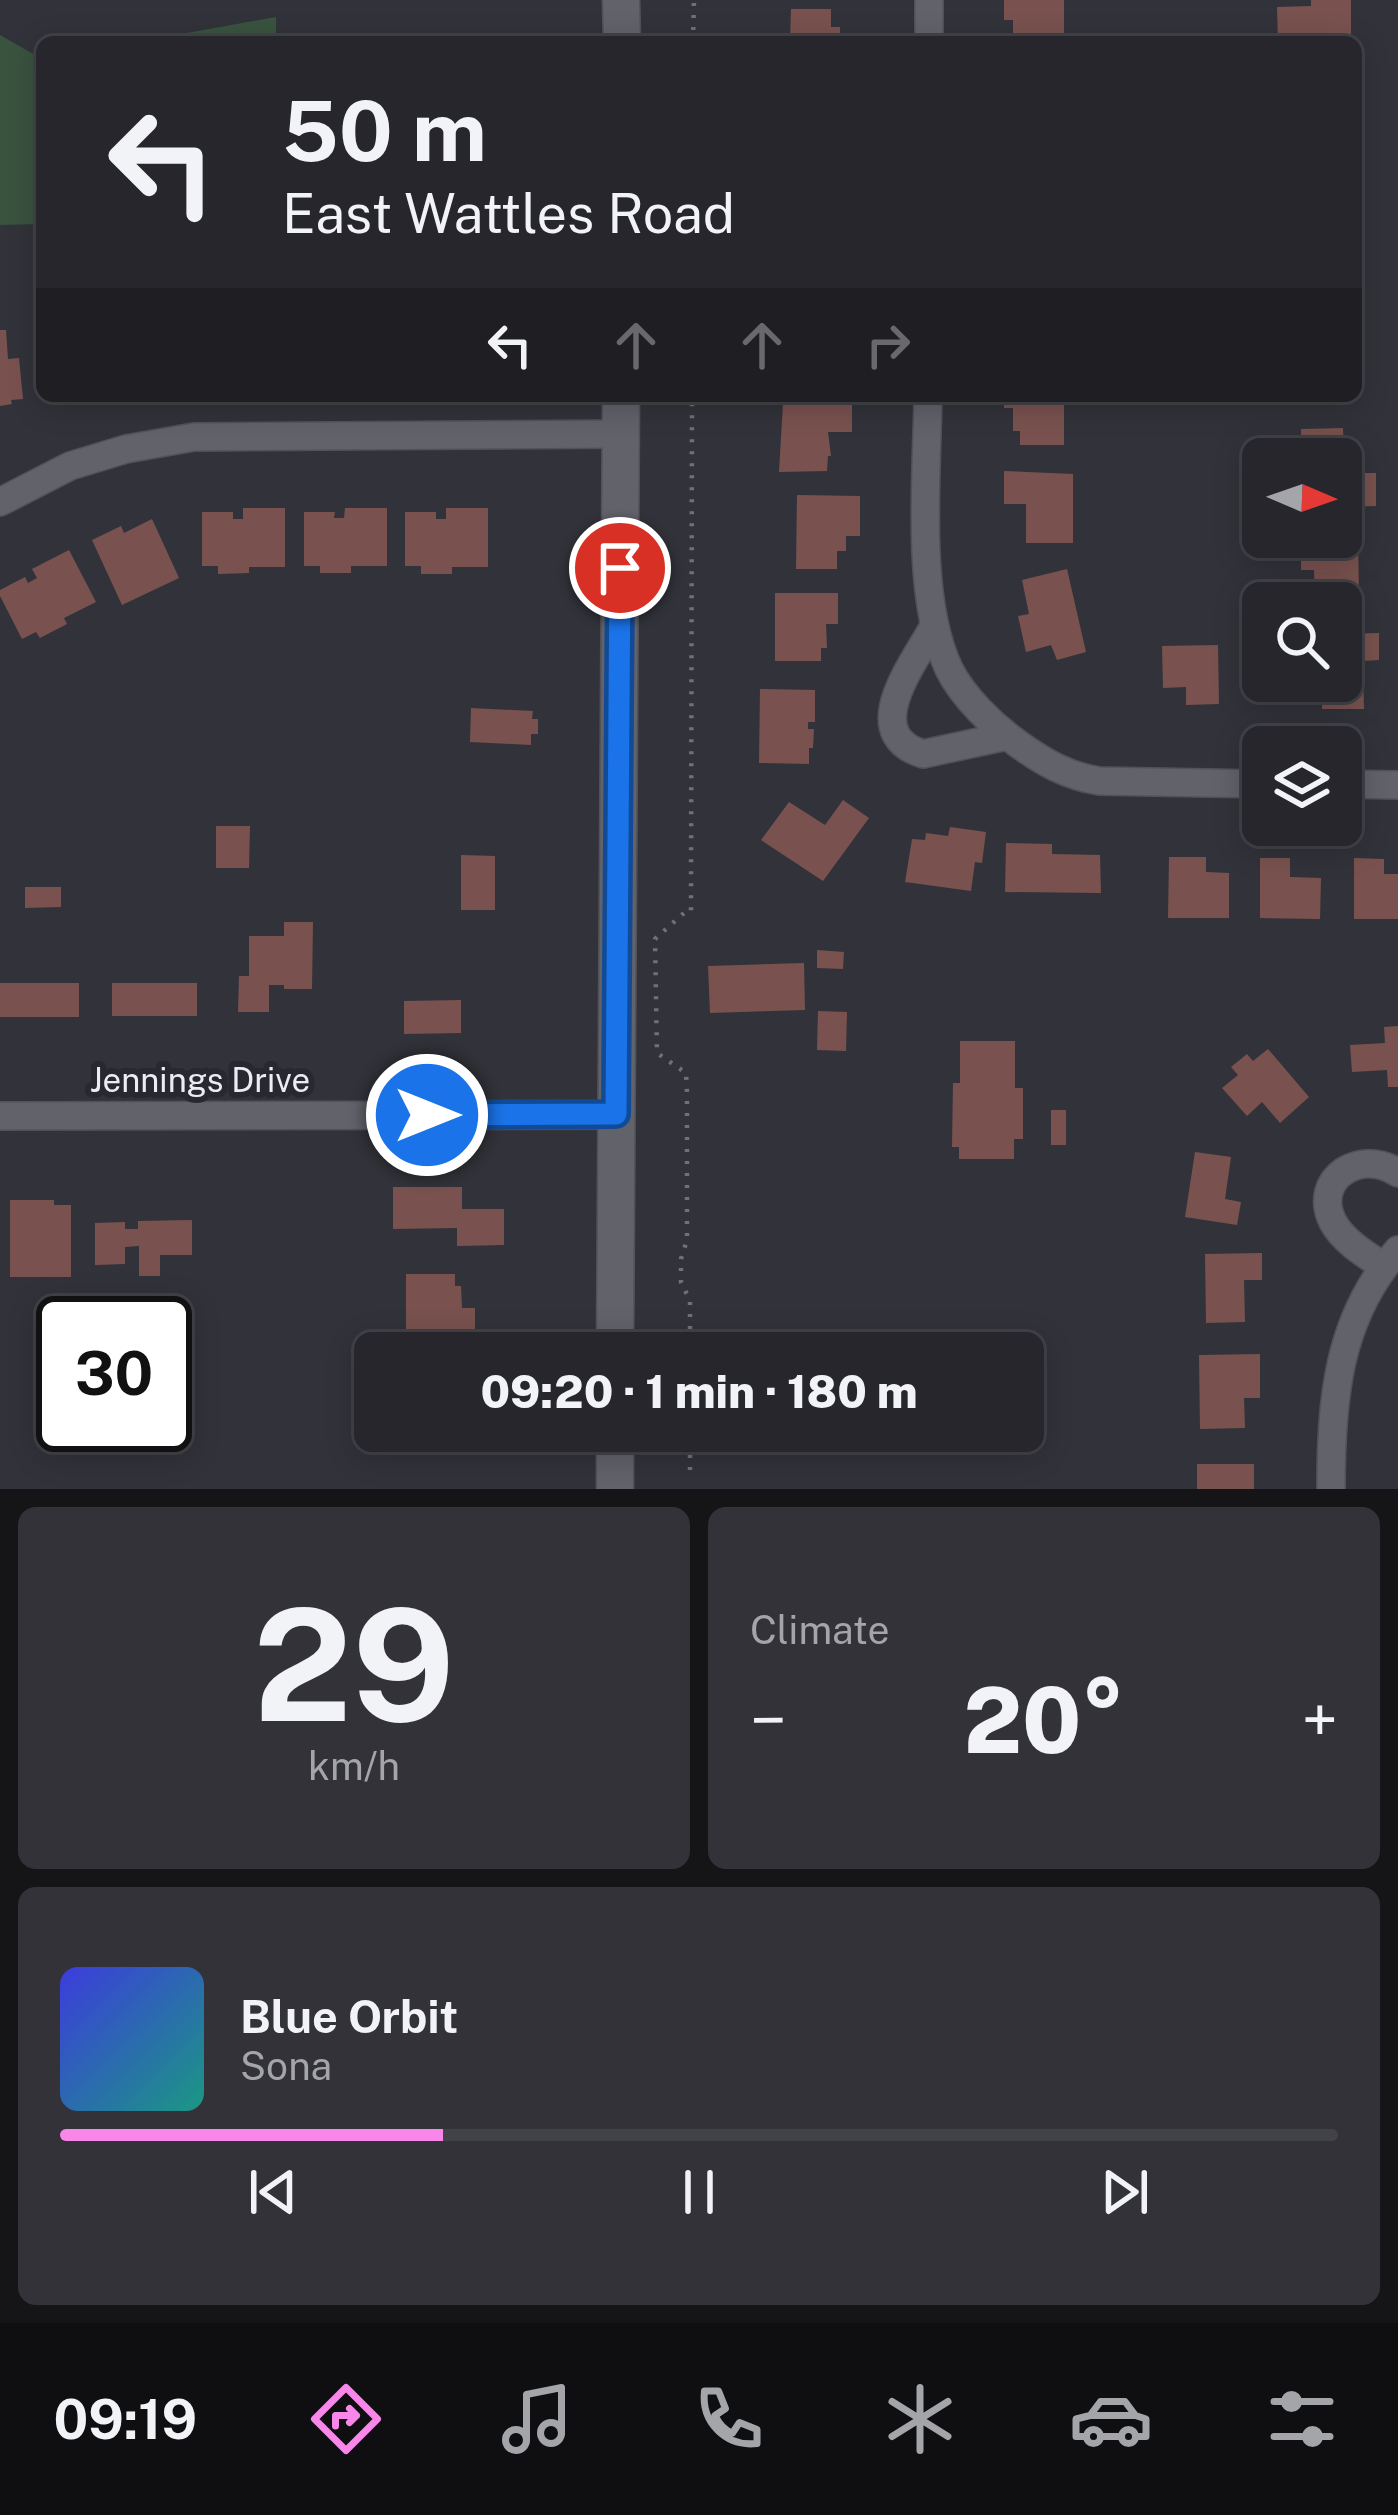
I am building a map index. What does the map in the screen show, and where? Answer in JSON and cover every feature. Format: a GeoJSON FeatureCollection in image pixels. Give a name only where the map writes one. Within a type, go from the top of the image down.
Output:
{"type":"FeatureCollection","features":[{"type":"Feature","properties":{"kind":"main road"},"geometry":{"type":"LineString","coordinates":[[621,0],[622,36]]}},
{"type":"Feature","properties":{"kind":"main road"},"geometry":{"type":"LineString","coordinates":[[615,1332],[621,402]]}},
{"type":"Feature","properties":{"kind":"main road"},"geometry":{"type":"LineString","coordinates":[[615,1452],[615,1489]]}},
{"type":"Feature","properties":{"kind":"street"},"geometry":{"type":"LineString","coordinates":[[929,0],[929,36]]}},
{"type":"Feature","properties":{"kind":"street"},"geometry":{"type":"LineString","coordinates":[[928,402],[927,565],[934,626],[951,673],[978,708],[1007,736],[1049,765],[1082,779],[1242,784]]}},
{"type":"Feature","properties":{"kind":"street"},"geometry":{"type":"LineString","coordinates":[[0,502],[70,466],[126,449],[194,437],[621,434]]}},
{"type":"Feature","properties":{"kind":"street"},"geometry":{"type":"LineString","coordinates":[[934,626],[894,697],[892,721],[901,742],[923,754],[1007,736]]}},
{"type":"Feature","properties":{"kind":"street"},"geometry":{"type":"LineString","coordinates":[[1362,784],[1398,785]]}},
{"type":"Feature","properties":{"kind":"street","name":"Jennings Drive"},"geometry":{"type":"LineString","coordinates":[[0,1116],[616,1114]]}},
{"type":"Feature","properties":{"kind":"street"},"geometry":{"type":"LineString","coordinates":[[1331,1489],[1333,1407],[1343,1348],[1352,1321],[1391,1258],[1349,1241],[1334,1225],[1330,1193],[1335,1179],[1360,1162],[1386,1165],[1398,1173]]}},
{"type":"Feature","properties":{"kind":"path"},"geometry":{"type":"LineString","coordinates":[[693,36],[694,0]]}},
{"type":"Feature","properties":{"kind":"path"},"geometry":{"type":"LineString","coordinates":[[690,1332],[690,1300],[681,1282],[687,1240],[686,1073],[657,1053],[655,938],[691,912],[692,402]]}},
{"type":"Feature","properties":{"kind":"path"},"geometry":{"type":"LineString","coordinates":[[690,1452],[690,1476]]}},
{"type":"Feature","properties":{"kind":"green space"},"geometry":{"type":"Polygon","coordinates":[[[276,17],[276,36],[170,36],[276,17]]]}},
{"type":"Feature","properties":{"kind":"green space"},"geometry":{"type":"Polygon","coordinates":[[[0,35],[36,56],[36,224],[0,225],[0,35]]]}},
{"type":"Feature","properties":{"kind":"building"},"geometry":{"type":"Polygon","coordinates":[[[1004,0],[1064,0],[1064,36],[1013,36],[1013,20],[1004,20],[1004,0]]]}},
{"type":"Feature","properties":{"kind":"building"},"geometry":{"type":"Polygon","coordinates":[[[1311,0],[1351,0],[1351,36],[1278,36],[1277,7],[1311,6],[1311,0]]]}},
{"type":"Feature","properties":{"kind":"building"},"geometry":{"type":"Polygon","coordinates":[[[791,9],[831,9],[831,27],[840,27],[840,36],[790,36],[791,9]]]}},
{"type":"Feature","properties":{"kind":"building"},"geometry":{"type":"Polygon","coordinates":[[[0,330],[6,330],[8,359],[19,358],[23,399],[0,406],[0,330]]]}},
{"type":"Feature","properties":{"kind":"building"},"geometry":{"type":"Polygon","coordinates":[[[852,402],[852,432],[828,432],[831,456],[827,471],[779,472],[783,403],[852,402]]]}},
{"type":"Feature","properties":{"kind":"building"},"geometry":{"type":"Polygon","coordinates":[[[1004,402],[1064,402],[1064,445],[1020,445],[1020,431],[1013,431],[1013,408],[1004,408],[1004,402]]]}},
{"type":"Feature","properties":{"kind":"building"},"geometry":{"type":"Polygon","coordinates":[[[1343,428],[1343,438],[1301,438],[1301,429],[1343,428]]]}},
{"type":"Feature","properties":{"kind":"building"},"geometry":{"type":"Polygon","coordinates":[[[1004,471],[1073,474],[1073,543],[1026,543],[1026,504],[1004,504],[1004,471]]]}},
{"type":"Feature","properties":{"kind":"building"},"geometry":{"type":"Polygon","coordinates":[[[1362,473],[1376,473],[1376,506],[1362,506],[1362,473]]]}},
{"type":"Feature","properties":{"kind":"building"},"geometry":{"type":"Polygon","coordinates":[[[797,495],[860,496],[860,536],[846,536],[846,551],[837,551],[837,569],[796,569],[797,495]]]}},
{"type":"Feature","properties":{"kind":"building"},"geometry":{"type":"Polygon","coordinates":[[[243,508],[285,508],[285,567],[249,567],[249,573],[218,574],[218,566],[202,566],[202,512],[233,512],[233,519],[243,519],[243,508]]]}},
{"type":"Feature","properties":{"kind":"building"},"geometry":{"type":"Polygon","coordinates":[[[345,508],[387,508],[387,566],[351,566],[351,573],[320,573],[320,566],[304,566],[304,512],[335,512],[334,518],[344,518],[345,508]]]}},
{"type":"Feature","properties":{"kind":"building"},"geometry":{"type":"Polygon","coordinates":[[[446,508],[488,508],[488,567],[452,567],[452,574],[421,574],[421,566],[405,566],[405,512],[436,512],[436,519],[446,519],[446,508]]]}},
{"type":"Feature","properties":{"kind":"building"},"geometry":{"type":"Polygon","coordinates":[[[152,519],[179,578],[122,605],[92,540],[121,526],[124,533],[152,519]]]}},
{"type":"Feature","properties":{"kind":"building"},"geometry":{"type":"Polygon","coordinates":[[[69,550],[96,602],[64,618],[67,624],[40,638],[36,632],[22,639],[0,590],[25,577],[28,583],[37,578],[32,569],[69,550]]]}},
{"type":"Feature","properties":{"kind":"building"},"geometry":{"type":"Polygon","coordinates":[[[1301,558],[1358,558],[1359,582],[1314,582],[1314,570],[1301,570],[1301,558]]]}},
{"type":"Feature","properties":{"kind":"building"},"geometry":{"type":"Polygon","coordinates":[[[1067,569],[1086,652],[1057,660],[1051,645],[1026,652],[1018,616],[1029,614],[1022,580],[1067,569]]]}},
{"type":"Feature","properties":{"kind":"building"},"geometry":{"type":"Polygon","coordinates":[[[775,593],[838,593],[838,624],[826,624],[827,648],[821,648],[821,661],[775,661],[775,593]]]}},
{"type":"Feature","properties":{"kind":"building"},"geometry":{"type":"Polygon","coordinates":[[[1362,633],[1379,633],[1379,660],[1363,661],[1364,709],[1322,709],[1322,702],[1362,702],[1362,633]]]}},
{"type":"Feature","properties":{"kind":"building"},"geometry":{"type":"Polygon","coordinates":[[[1218,645],[1219,704],[1186,705],[1186,687],[1163,688],[1162,646],[1218,645]]]}},
{"type":"Feature","properties":{"kind":"building"},"geometry":{"type":"Polygon","coordinates":[[[760,689],[815,690],[815,722],[808,722],[808,729],[814,729],[809,764],[759,763],[760,689]]]}},
{"type":"Feature","properties":{"kind":"building"},"geometry":{"type":"Polygon","coordinates":[[[471,708],[533,711],[538,734],[531,734],[531,745],[470,742],[471,708]]]}},
{"type":"Feature","properties":{"kind":"building"},"geometry":{"type":"Polygon","coordinates":[[[843,800],[869,818],[823,881],[761,840],[789,802],[825,825],[843,800]]]}},
{"type":"Feature","properties":{"kind":"building"},"geometry":{"type":"Polygon","coordinates":[[[216,826],[250,826],[249,868],[216,868],[216,826]]]}},
{"type":"Feature","properties":{"kind":"building"},"geometry":{"type":"Polygon","coordinates":[[[950,827],[986,832],[982,863],[975,862],[971,891],[905,882],[912,839],[925,840],[926,833],[948,836],[950,827]]]}},
{"type":"Feature","properties":{"kind":"building"},"geometry":{"type":"Polygon","coordinates":[[[1006,843],[1052,844],[1052,854],[1100,855],[1101,893],[1005,892],[1006,843]]]}},
{"type":"Feature","properties":{"kind":"building"},"geometry":{"type":"Polygon","coordinates":[[[461,855],[495,856],[495,910],[461,910],[461,855]]]}},
{"type":"Feature","properties":{"kind":"building"},"geometry":{"type":"Polygon","coordinates":[[[1169,857],[1206,857],[1206,872],[1229,873],[1229,918],[1168,918],[1169,857]]]}},
{"type":"Feature","properties":{"kind":"building"},"geometry":{"type":"Polygon","coordinates":[[[1260,858],[1290,858],[1290,877],[1321,878],[1320,919],[1260,918],[1260,858]]]}},
{"type":"Feature","properties":{"kind":"building"},"geometry":{"type":"Polygon","coordinates":[[[1354,858],[1384,859],[1384,874],[1398,874],[1398,919],[1354,919],[1354,858]]]}},
{"type":"Feature","properties":{"kind":"building"},"geometry":{"type":"Polygon","coordinates":[[[25,887],[61,887],[61,907],[25,908],[25,887]]]}},
{"type":"Feature","properties":{"kind":"building"},"geometry":{"type":"Polygon","coordinates":[[[284,922],[313,922],[312,989],[269,985],[269,1012],[238,1012],[239,976],[249,976],[249,936],[284,936],[284,922]]]}},
{"type":"Feature","properties":{"kind":"building"},"geometry":{"type":"Polygon","coordinates":[[[817,950],[844,952],[843,969],[817,968],[817,950]]]}},
{"type":"Feature","properties":{"kind":"building"},"geometry":{"type":"Polygon","coordinates":[[[804,963],[805,1010],[710,1013],[708,966],[804,963]]]}},
{"type":"Feature","properties":{"kind":"building"},"geometry":{"type":"Polygon","coordinates":[[[0,983],[79,983],[79,1017],[0,1017],[0,983]]]}},
{"type":"Feature","properties":{"kind":"building"},"geometry":{"type":"Polygon","coordinates":[[[112,983],[197,983],[197,1016],[112,1016],[112,983]]]}},
{"type":"Feature","properties":{"kind":"building"},"geometry":{"type":"Polygon","coordinates":[[[461,1000],[461,1033],[404,1034],[404,1001],[461,1000]]]}},
{"type":"Feature","properties":{"kind":"building"},"geometry":{"type":"Polygon","coordinates":[[[818,1011],[847,1012],[846,1051],[817,1050],[818,1011]]]}},
{"type":"Feature","properties":{"kind":"building"},"geometry":{"type":"Polygon","coordinates":[[[1398,1026],[1398,1087],[1388,1087],[1387,1070],[1352,1072],[1350,1045],[1385,1043],[1384,1027],[1398,1026]]]}},
{"type":"Feature","properties":{"kind":"building"},"geometry":{"type":"Polygon","coordinates":[[[960,1041],[1015,1041],[1015,1088],[1023,1088],[1023,1139],[1014,1139],[1014,1159],[959,1159],[959,1147],[952,1147],[953,1083],[960,1083],[960,1041]]]}},
{"type":"Feature","properties":{"kind":"building"},"geometry":{"type":"Polygon","coordinates":[[[1268,1049],[1309,1097],[1280,1123],[1262,1102],[1247,1116],[1222,1088],[1238,1075],[1231,1067],[1247,1054],[1253,1061],[1268,1049]]]}},
{"type":"Feature","properties":{"kind":"building"},"geometry":{"type":"Polygon","coordinates":[[[1051,1110],[1066,1110],[1066,1145],[1051,1145],[1051,1110]]]}},
{"type":"Feature","properties":{"kind":"building"},"geometry":{"type":"Polygon","coordinates":[[[1195,1152],[1231,1157],[1225,1199],[1241,1202],[1237,1225],[1185,1217],[1195,1152]]]}},
{"type":"Feature","properties":{"kind":"building"},"geometry":{"type":"Polygon","coordinates":[[[393,1187],[462,1187],[462,1209],[504,1209],[504,1245],[457,1246],[457,1228],[393,1229],[393,1187]]]}},
{"type":"Feature","properties":{"kind":"building"},"geometry":{"type":"Polygon","coordinates":[[[10,1200],[71,1205],[71,1277],[10,1277],[10,1200]]]}},
{"type":"Feature","properties":{"kind":"building"},"geometry":{"type":"Polygon","coordinates":[[[192,1220],[192,1255],[160,1255],[160,1276],[139,1276],[139,1246],[125,1247],[125,1264],[95,1265],[95,1223],[125,1222],[125,1229],[138,1229],[138,1221],[192,1220]]]}},
{"type":"Feature","properties":{"kind":"building"},"geometry":{"type":"Polygon","coordinates":[[[1262,1253],[1262,1280],[1244,1280],[1245,1322],[1206,1323],[1205,1254],[1262,1253]]]}},
{"type":"Feature","properties":{"kind":"building"},"geometry":{"type":"Polygon","coordinates":[[[406,1274],[455,1274],[462,1308],[475,1308],[475,1332],[406,1332],[406,1274]]]}},
{"type":"Feature","properties":{"kind":"building"},"geometry":{"type":"Polygon","coordinates":[[[1260,1354],[1260,1398],[1244,1398],[1245,1428],[1200,1429],[1199,1355],[1260,1354]]]}},
{"type":"Feature","properties":{"kind":"building"},"geometry":{"type":"Polygon","coordinates":[[[413,1452],[472,1452],[472,1454],[413,1452]]]}},
{"type":"Feature","properties":{"kind":"building"},"geometry":{"type":"Polygon","coordinates":[[[1197,1464],[1254,1464],[1254,1489],[1197,1489],[1197,1464]]]}},
{"type":"Feature","properties":{"kind":"route"},"geometry":{"type":"LineString","coordinates":[[427,1115],[616,1114],[620,568]]}}]}
